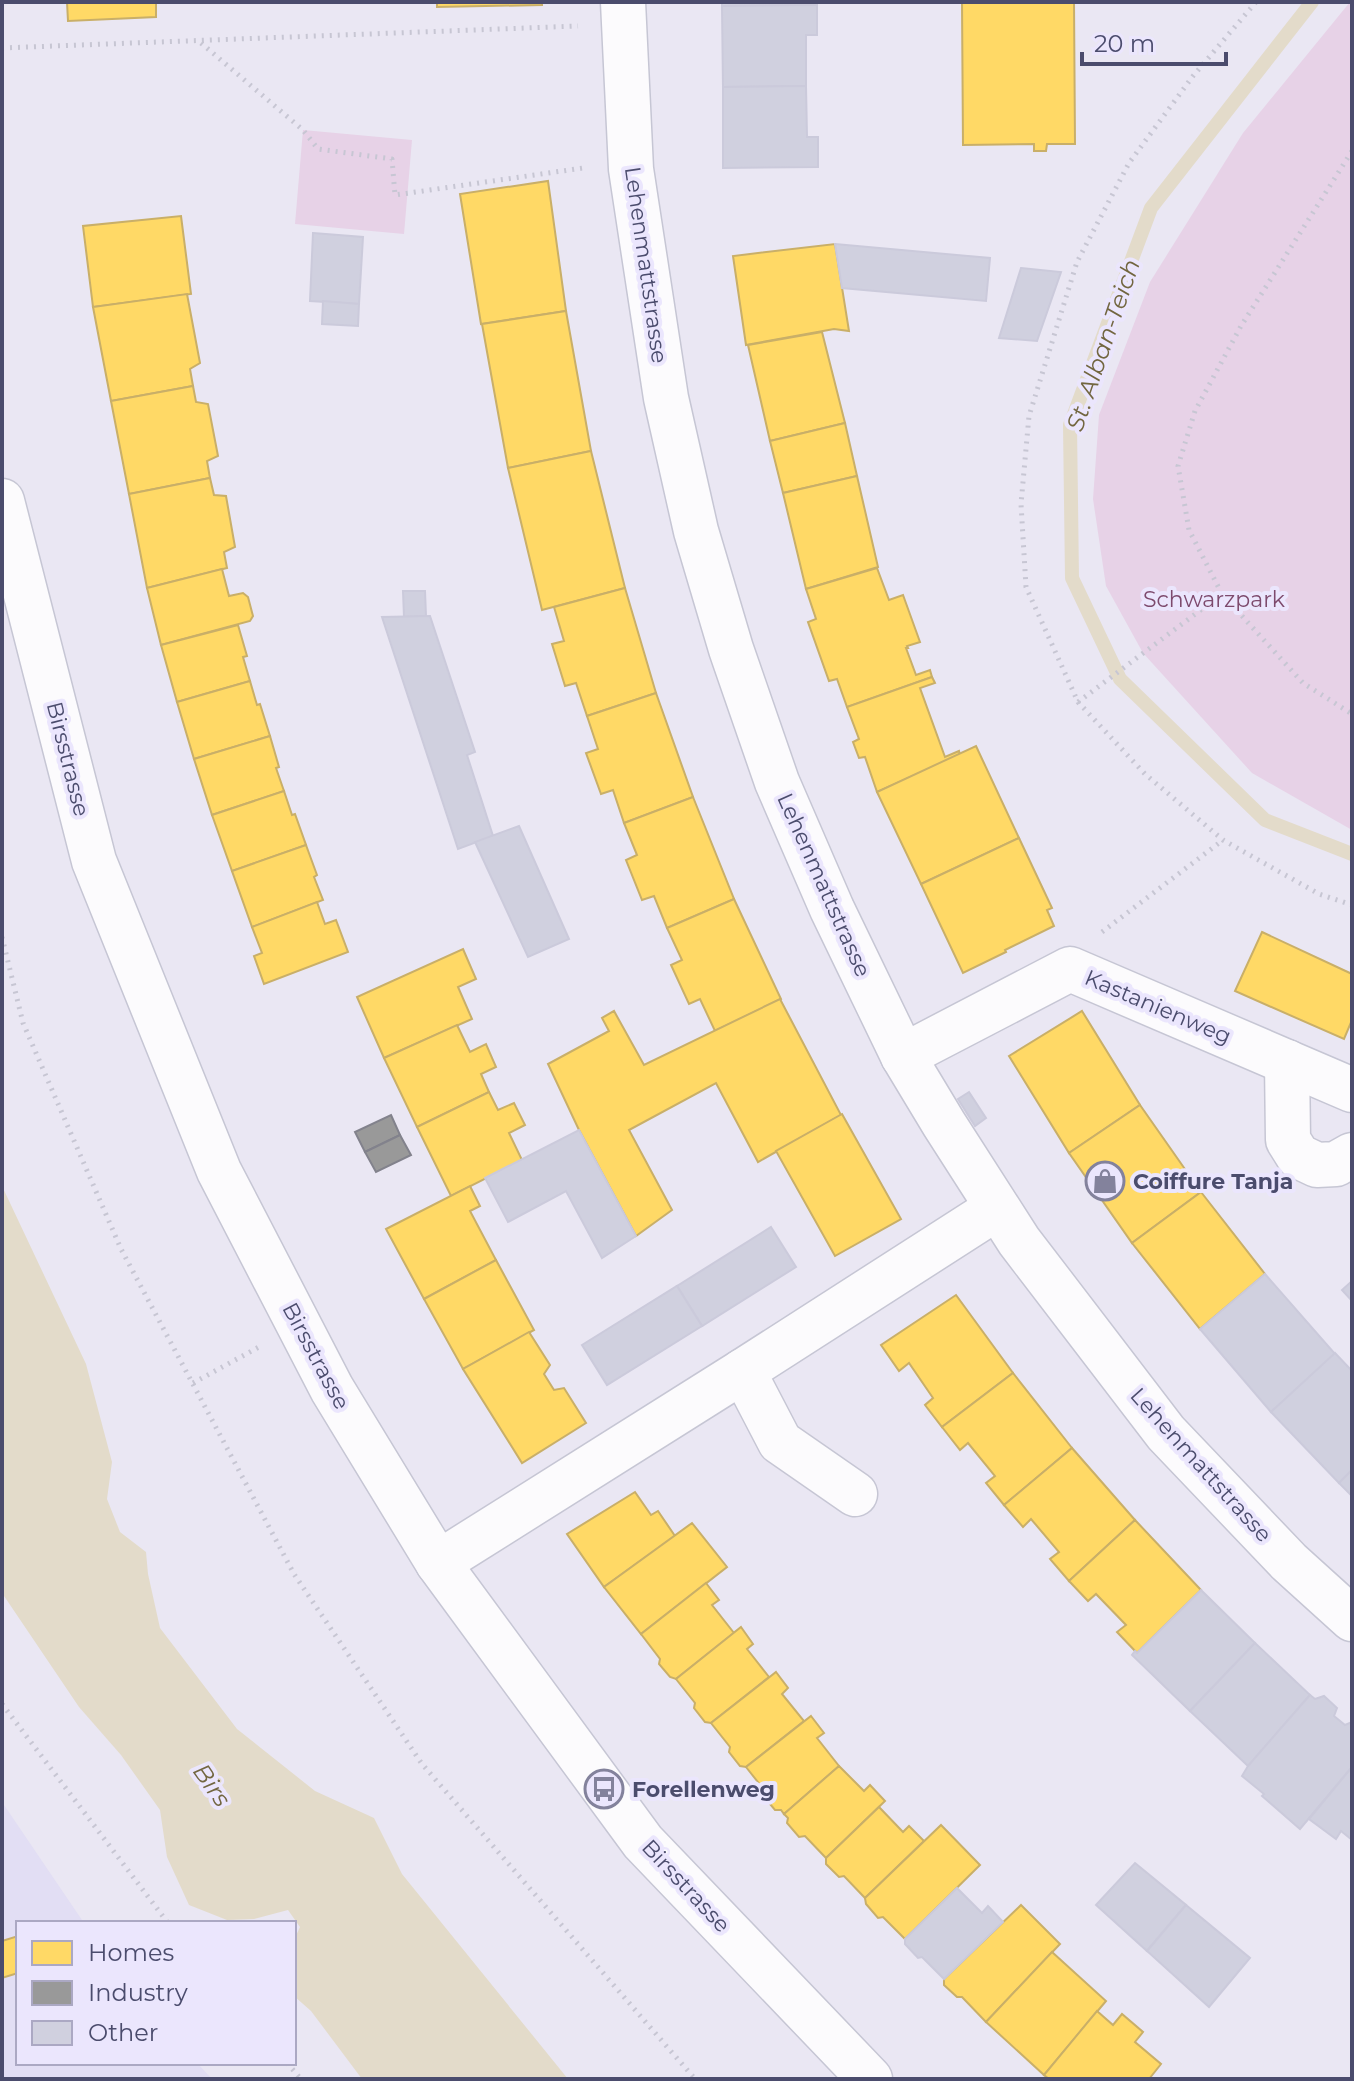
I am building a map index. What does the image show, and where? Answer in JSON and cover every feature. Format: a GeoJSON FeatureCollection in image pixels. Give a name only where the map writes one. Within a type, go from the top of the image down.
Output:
{"type":"FeatureCollection","features":[{"type":"Feature","properties":{"kind":"street","name":"Lehenmattstrasse"},"geometry":{"type":"LineString","coordinates":[[623,13],[631,169],[666,398],[696,531],[731,649],[777,782],[832,909],[903,1056],[1019,1241],[1166,1433],[1289,1562],[1352,1619]]}},
{"type":"Feature","properties":{"kind":"street","name":"Birsstrasse"},"geometry":{"type":"LineString","coordinates":[[2,501],[94,861],[219,1171],[332,1389],[438,1563],[643,1842],[870,2079]]}},
{"type":"Feature","properties":{"kind":"street","name":"Kastanienweg"},"geometry":{"type":"LineString","coordinates":[[903,1056],[1070,969],[1352,1090]]}},
{"type":"Feature","properties":{"kind":"street"},"geometry":{"type":"LineString","coordinates":[[1287,1062],[1288,1140],[1298,1156],[1317,1165],[1336,1164],[1352,1155]]}},
{"type":"Feature","properties":{"kind":"street"},"geometry":{"type":"LineString","coordinates":[[438,1563],[997,1208]]}},
{"type":"Feature","properties":{"kind":"street"},"geometry":{"type":"LineString","coordinates":[[743,1371],[780,1442],[855,1494]]}},
{"type":"Feature","properties":{"kind":"path"},"geometry":{"type":"LineString","coordinates":[[1256,2],[1193,76],[1129,163],[1077,262],[1029,416],[1021,504],[1026,587],[1078,702],[1145,774],[1223,840],[1319,894],[1352,905]]}},
{"type":"Feature","properties":{"kind":"path"},"geometry":{"type":"LineString","coordinates":[[2,48],[200,41],[623,13]]}},
{"type":"Feature","properties":{"kind":"path"},"geometry":{"type":"LineString","coordinates":[[200,41],[303,130],[318,149],[392,159],[395,195],[596,166]]}},
{"type":"Feature","properties":{"kind":"path"},"geometry":{"type":"LineString","coordinates":[[1352,151],[1241,326],[1195,411],[1178,466],[1189,530],[1222,594],[1303,683],[1352,714]]}},
{"type":"Feature","properties":{"kind":"path"},"geometry":{"type":"LineString","coordinates":[[1078,702],[1222,594]]}},
{"type":"Feature","properties":{"kind":"path"},"geometry":{"type":"LineString","coordinates":[[1070,969],[1097,936],[1223,840]]}},
{"type":"Feature","properties":{"kind":"path"},"geometry":{"type":"LineString","coordinates":[[2,937],[23,1023],[121,1249],[294,1574],[422,1764],[695,2079]]}},
{"type":"Feature","properties":{"kind":"path"},"geometry":{"type":"LineString","coordinates":[[193,1383],[261,1346]]}},
{"type":"Feature","properties":{"kind":"path"},"geometry":{"type":"LineString","coordinates":[[2,1704],[166,1921]]}},
{"type":"Feature","properties":{"kind":"shaded area"},"geometry":{"type":"Polygon","coordinates":[[[2,1802],[83,1921],[16,1921],[16,2065],[199,2065],[212,2079],[2,2079],[2,1802]]]}},
{"type":"Feature","properties":{"kind":"green space","name":"Schwarzpark"},"geometry":{"type":"Polygon","coordinates":[[[1350,2],[1352,830],[1252,773],[1143,653],[1106,586],[1093,499],[1099,415],[1150,282],[1243,133],[1350,2]]]}},
{"type":"Feature","properties":{"kind":"green space"},"geometry":{"type":"Polygon","coordinates":[[[303,130],[412,140],[404,234],[295,224],[303,130]]]}},
{"type":"Feature","properties":{"kind":"water","name":"Birs"},"geometry":{"type":"Polygon","coordinates":[[[2,1186],[86,1364],[112,1462],[107,1499],[120,1532],[146,1552],[160,1628],[237,1729],[315,1791],[374,1818],[402,1874],[568,2079],[362,2079],[311,2011],[296,1998],[296,1936],[300,1927],[288,1910],[254,1919],[227,1920],[189,1905],[167,1857],[160,1810],[121,1755],[79,1707],[2,1593],[2,1186]]]}},
{"type":"Feature","properties":{"kind":"building: Homes"},"geometry":{"type":"Polygon","coordinates":[[[67,2],[156,2],[156,17],[68,21],[67,2]]]}},
{"type":"Feature","properties":{"kind":"building: Homes"},"geometry":{"type":"Polygon","coordinates":[[[437,2],[542,2],[542,5],[437,7],[437,2]]]}},
{"type":"Feature","properties":{"kind":"building: Homes"},"geometry":{"type":"Polygon","coordinates":[[[962,2],[1074,2],[1075,144],[1047,144],[1046,151],[1034,151],[1034,144],[963,145],[962,2]]]}},
{"type":"Feature","properties":{"kind":"building: Homes"},"geometry":{"type":"Polygon","coordinates":[[[548,181],[566,311],[481,324],[460,194],[548,181]]]}},
{"type":"Feature","properties":{"kind":"building: Homes"},"geometry":{"type":"Polygon","coordinates":[[[181,216],[191,294],[93,307],[83,226],[181,216]]]}},
{"type":"Feature","properties":{"kind":"building: Homes"},"geometry":{"type":"Polygon","coordinates":[[[835,244],[849,331],[834,329],[746,345],[733,256],[835,244]]]}},
{"type":"Feature","properties":{"kind":"building: Homes"},"geometry":{"type":"Polygon","coordinates":[[[187,294],[200,363],[190,369],[193,386],[111,401],[93,307],[187,294]]]}},
{"type":"Feature","properties":{"kind":"building: Homes"},"geometry":{"type":"Polygon","coordinates":[[[566,311],[591,451],[508,468],[482,324],[566,311]]]}},
{"type":"Feature","properties":{"kind":"building: Homes"},"geometry":{"type":"Polygon","coordinates":[[[822,332],[845,423],[770,441],[748,345],[822,332]]]}},
{"type":"Feature","properties":{"kind":"building: Homes"},"geometry":{"type":"Polygon","coordinates":[[[193,386],[196,402],[208,404],[218,456],[207,461],[210,478],[129,494],[111,401],[193,386]]]}},
{"type":"Feature","properties":{"kind":"building: Homes"},"geometry":{"type":"Polygon","coordinates":[[[845,423],[857,476],[783,493],[770,441],[845,423]]]}},
{"type":"Feature","properties":{"kind":"building: Homes"},"geometry":{"type":"Polygon","coordinates":[[[591,451],[625,588],[542,610],[508,468],[591,451]]]}},
{"type":"Feature","properties":{"kind":"building: Homes"},"geometry":{"type":"Polygon","coordinates":[[[857,476],[878,567],[806,589],[783,493],[857,476]]]}},
{"type":"Feature","properties":{"kind":"building: Homes"},"geometry":{"type":"Polygon","coordinates":[[[210,478],[214,495],[226,496],[235,547],[224,552],[227,568],[147,588],[129,494],[210,478]]]}},
{"type":"Feature","properties":{"kind":"building: Homes"},"geometry":{"type":"Polygon","coordinates":[[[877,568],[889,600],[903,595],[920,642],[906,648],[916,675],[930,670],[932,677],[847,707],[837,679],[829,681],[808,622],[816,619],[806,589],[877,568]]]}},
{"type":"Feature","properties":{"kind":"building: Homes"},"geometry":{"type":"Polygon","coordinates":[[[222,569],[229,596],[243,593],[248,597],[253,616],[250,621],[161,645],[147,588],[222,569]]]}},
{"type":"Feature","properties":{"kind":"building: Homes"},"geometry":{"type":"Polygon","coordinates":[[[625,588],[656,693],[587,716],[576,683],[565,686],[552,644],[564,641],[554,607],[625,588]]]}},
{"type":"Feature","properties":{"kind":"building: Homes"},"geometry":{"type":"Polygon","coordinates":[[[238,625],[250,681],[177,702],[161,645],[238,625]]]}},
{"type":"Feature","properties":{"kind":"building: Homes"},"geometry":{"type":"Polygon","coordinates":[[[932,677],[935,683],[920,688],[945,757],[959,751],[960,755],[877,792],[865,757],[859,758],[853,742],[859,739],[847,707],[932,677]]]}},
{"type":"Feature","properties":{"kind":"building: Homes"},"geometry":{"type":"Polygon","coordinates":[[[250,681],[270,736],[194,759],[177,702],[250,681]]]}},
{"type":"Feature","properties":{"kind":"building: Homes"},"geometry":{"type":"Polygon","coordinates":[[[656,693],[693,797],[624,823],[613,790],[601,794],[586,753],[598,749],[587,716],[656,693]]]}},
{"type":"Feature","properties":{"kind":"building: Homes"},"geometry":{"type":"Polygon","coordinates":[[[270,736],[284,791],[212,815],[194,759],[270,736]]]}},
{"type":"Feature","properties":{"kind":"building: Homes"},"geometry":{"type":"Polygon","coordinates":[[[976,746],[1019,838],[921,884],[877,792],[976,746]]]}},
{"type":"Feature","properties":{"kind":"building: Homes"},"geometry":{"type":"Polygon","coordinates":[[[284,791],[306,845],[232,871],[212,815],[284,791]]]}},
{"type":"Feature","properties":{"kind":"building: Homes"},"geometry":{"type":"Polygon","coordinates":[[[693,797],[734,899],[667,928],[654,896],[642,900],[626,860],[637,855],[624,823],[693,797]]]}},
{"type":"Feature","properties":{"kind":"building: Homes"},"geometry":{"type":"Polygon","coordinates":[[[1019,838],[1052,908],[1047,910],[1054,926],[963,973],[921,884],[1019,838]]]}},
{"type":"Feature","properties":{"kind":"building: Homes"},"geometry":{"type":"Polygon","coordinates":[[[306,845],[323,900],[252,927],[232,871],[306,845]]]}},
{"type":"Feature","properties":{"kind":"building: Homes"},"geometry":{"type":"Polygon","coordinates":[[[734,899],[781,999],[715,1031],[700,999],[689,1004],[671,965],[682,960],[667,928],[734,899]]]}},
{"type":"Feature","properties":{"kind":"building: Homes"},"geometry":{"type":"Polygon","coordinates":[[[317,902],[325,924],[336,920],[348,952],[264,984],[254,956],[262,953],[252,927],[317,902]]]}},
{"type":"Feature","properties":{"kind":"building: Homes"},"geometry":{"type":"Polygon","coordinates":[[[1262,932],[1352,974],[1352,1020],[1344,1039],[1235,991],[1262,932]]]}},
{"type":"Feature","properties":{"kind":"building: Homes"},"geometry":{"type":"Polygon","coordinates":[[[463,949],[476,979],[458,987],[472,1019],[384,1058],[357,997],[463,949]]]}},
{"type":"Feature","properties":{"kind":"building: Homes"},"geometry":{"type":"Polygon","coordinates":[[[780,999],[841,1115],[758,1162],[716,1083],[629,1130],[672,1210],[636,1236],[579,1130],[548,1064],[609,1031],[602,1018],[614,1011],[644,1065],[780,999]]]}},
{"type":"Feature","properties":{"kind":"building: Homes"},"geometry":{"type":"Polygon","coordinates":[[[1082,1011],[1140,1105],[1069,1153],[1009,1056],[1082,1011]]]}},
{"type":"Feature","properties":{"kind":"building: Homes"},"geometry":{"type":"Polygon","coordinates":[[[457,1025],[470,1052],[486,1044],[496,1067],[481,1074],[489,1092],[417,1127],[384,1058],[457,1025]]]}},
{"type":"Feature","properties":{"kind":"building: Homes"},"geometry":{"type":"Polygon","coordinates":[[[489,1092],[498,1110],[514,1103],[525,1125],[509,1133],[522,1160],[451,1196],[417,1127],[489,1092]]]}},
{"type":"Feature","properties":{"kind":"building: Homes"},"geometry":{"type":"Polygon","coordinates":[[[1140,1105],[1201,1192],[1132,1243],[1069,1153],[1140,1105]]]}},
{"type":"Feature","properties":{"kind":"building: Homes"},"geometry":{"type":"Polygon","coordinates":[[[842,1114],[901,1219],[835,1256],[776,1151],[842,1114]]]}},
{"type":"Feature","properties":{"kind":"building: Homes"},"geometry":{"type":"Polygon","coordinates":[[[470,1186],[480,1206],[470,1211],[496,1260],[424,1299],[386,1229],[470,1186]]]}},
{"type":"Feature","properties":{"kind":"building: Homes"},"geometry":{"type":"Polygon","coordinates":[[[1201,1192],[1265,1274],[1200,1329],[1132,1243],[1201,1192]]]}},
{"type":"Feature","properties":{"kind":"building: Homes"},"geometry":{"type":"Polygon","coordinates":[[[496,1260],[534,1330],[463,1369],[424,1299],[496,1260]]]}},
{"type":"Feature","properties":{"kind":"building: Homes"},"geometry":{"type":"Polygon","coordinates":[[[956,1295],[1013,1373],[942,1427],[925,1405],[933,1398],[909,1363],[899,1371],[881,1345],[956,1295]]]}},
{"type":"Feature","properties":{"kind":"building: Homes"},"geometry":{"type":"Polygon","coordinates":[[[529,1332],[550,1365],[544,1374],[554,1390],[564,1388],[586,1423],[522,1463],[463,1369],[529,1332]]]}},
{"type":"Feature","properties":{"kind":"building: Homes"},"geometry":{"type":"Polygon","coordinates":[[[1013,1373],[1072,1448],[1004,1505],[986,1483],[995,1476],[968,1443],[960,1450],[942,1427],[1013,1373]]]}},
{"type":"Feature","properties":{"kind":"building: Homes"},"geometry":{"type":"Polygon","coordinates":[[[1072,1448],[1135,1520],[1069,1581],[1050,1559],[1059,1552],[1031,1519],[1023,1527],[1004,1505],[1072,1448]]]}},
{"type":"Feature","properties":{"kind":"building: Homes"},"geometry":{"type":"Polygon","coordinates":[[[635,1492],[651,1515],[658,1511],[675,1536],[604,1587],[567,1534],[635,1492]]]}},
{"type":"Feature","properties":{"kind":"building: Homes"},"geometry":{"type":"Polygon","coordinates":[[[1135,1520],[1201,1590],[1137,1653],[1117,1632],[1126,1625],[1096,1594],[1088,1601],[1069,1581],[1135,1520]]]}},
{"type":"Feature","properties":{"kind":"building: Homes"},"geometry":{"type":"Polygon","coordinates":[[[692,1523],[727,1567],[641,1634],[604,1587],[692,1523]]]}},
{"type":"Feature","properties":{"kind":"building: Homes"},"geometry":{"type":"Polygon","coordinates":[[[706,1583],[719,1600],[712,1605],[734,1633],[676,1679],[670,1677],[641,1634],[706,1583]]]}},
{"type":"Feature","properties":{"kind":"building: Homes"},"geometry":{"type":"Polygon","coordinates":[[[741,1627],[753,1644],[747,1649],[769,1677],[711,1723],[705,1722],[676,1679],[741,1627]]]}},
{"type":"Feature","properties":{"kind":"building: Homes"},"geometry":{"type":"Polygon","coordinates":[[[776,1672],[788,1688],[782,1694],[804,1721],[746,1767],[740,1766],[711,1723],[776,1672]]]}},
{"type":"Feature","properties":{"kind":"building: Homes"},"geometry":{"type":"Polygon","coordinates":[[[811,1716],[824,1733],[817,1738],[839,1766],[784,1814],[781,1810],[775,1810],[764,1797],[765,1791],[746,1767],[811,1716]]]}},
{"type":"Feature","properties":{"kind":"building: Homes"},"geometry":{"type":"Polygon","coordinates":[[[839,1766],[864,1791],[870,1785],[885,1801],[826,1858],[805,1836],[799,1837],[787,1823],[788,1818],[784,1814],[839,1766]]]}},
{"type":"Feature","properties":{"kind":"building: Homes"},"geometry":{"type":"Polygon","coordinates":[[[879,1807],[903,1832],[909,1826],[924,1841],[865,1898],[844,1876],[839,1877],[826,1864],[826,1858],[879,1807]]]}},
{"type":"Feature","properties":{"kind":"building: Homes"},"geometry":{"type":"Polygon","coordinates":[[[941,1825],[980,1865],[905,1939],[883,1917],[878,1918],[866,1904],[865,1898],[941,1825]]]}},
{"type":"Feature","properties":{"kind":"building: Homes"},"geometry":{"type":"Polygon","coordinates":[[[1021,1905],[1060,1944],[986,2022],[962,1997],[957,1997],[944,1985],[944,1979],[1021,1905]]]}},
{"type":"Feature","properties":{"kind":"building: Homes"},"geometry":{"type":"Polygon","coordinates":[[[16,1937],[16,1974],[2,1978],[2,1941],[16,1937]]]}},
{"type":"Feature","properties":{"kind":"building: Homes"},"geometry":{"type":"Polygon","coordinates":[[[1052,1952],[1106,2001],[1044,2075],[986,2022],[1052,1952]]]}},
{"type":"Feature","properties":{"kind":"building: Homes"},"geometry":{"type":"Polygon","coordinates":[[[1097,2011],[1113,2025],[1122,2014],[1143,2032],[1135,2042],[1161,2064],[1149,2079],[1049,2079],[1044,2075],[1097,2011]]]}},
{"type":"Feature","properties":{"kind":"building: Industry"},"geometry":{"type":"Polygon","coordinates":[[[391,1115],[400,1135],[365,1152],[355,1132],[391,1115]]]}},
{"type":"Feature","properties":{"kind":"building: Industry"},"geometry":{"type":"Polygon","coordinates":[[[400,1135],[411,1155],[376,1172],[365,1152],[400,1135]]]}},
{"type":"Feature","properties":{"kind":"building: Other"},"geometry":{"type":"Polygon","coordinates":[[[722,2],[817,2],[817,5],[722,6],[722,2]]]}},
{"type":"Feature","properties":{"kind":"building: Other"},"geometry":{"type":"Polygon","coordinates":[[[817,5],[817,35],[806,35],[806,86],[723,87],[722,6],[817,5]]]}},
{"type":"Feature","properties":{"kind":"building: Other"},"geometry":{"type":"Polygon","coordinates":[[[806,86],[807,137],[818,137],[818,167],[723,168],[723,87],[806,86]]]}},
{"type":"Feature","properties":{"kind":"building: Other"},"geometry":{"type":"Polygon","coordinates":[[[313,233],[363,237],[359,304],[310,301],[313,233]]]}},
{"type":"Feature","properties":{"kind":"building: Other"},"geometry":{"type":"Polygon","coordinates":[[[835,244],[990,258],[986,301],[842,288],[835,244]]]}},
{"type":"Feature","properties":{"kind":"building: Other"},"geometry":{"type":"Polygon","coordinates":[[[1021,268],[1061,272],[1037,341],[999,338],[1021,268]]]}},
{"type":"Feature","properties":{"kind":"building: Other"},"geometry":{"type":"Polygon","coordinates":[[[323,301],[359,304],[358,326],[322,324],[323,301]]]}},
{"type":"Feature","properties":{"kind":"building: Other"},"geometry":{"type":"Polygon","coordinates":[[[403,591],[425,591],[426,616],[404,617],[403,591]]]}},
{"type":"Feature","properties":{"kind":"building: Other"},"geometry":{"type":"Polygon","coordinates":[[[430,616],[475,752],[467,755],[493,836],[458,849],[382,617],[430,616]]]}},
{"type":"Feature","properties":{"kind":"building: Other"},"geometry":{"type":"Polygon","coordinates":[[[519,826],[569,939],[528,957],[475,842],[519,826]]]}},
{"type":"Feature","properties":{"kind":"building: Other"},"geometry":{"type":"Polygon","coordinates":[[[969,1092],[986,1118],[975,1126],[958,1099],[969,1092]]]}},
{"type":"Feature","properties":{"kind":"building: Other"},"geometry":{"type":"Polygon","coordinates":[[[579,1130],[636,1236],[602,1258],[566,1191],[508,1222],[485,1178],[579,1130]]]}},
{"type":"Feature","properties":{"kind":"building: Other"},"geometry":{"type":"Polygon","coordinates":[[[771,1227],[796,1267],[702,1326],[677,1286],[771,1227]]]}},
{"type":"Feature","properties":{"kind":"building: Other"},"geometry":{"type":"Polygon","coordinates":[[[1265,1274],[1335,1354],[1271,1412],[1200,1329],[1265,1274]]]}},
{"type":"Feature","properties":{"kind":"building: Other"},"geometry":{"type":"Polygon","coordinates":[[[1352,1281],[1352,1301],[1342,1290],[1352,1281]]]}},
{"type":"Feature","properties":{"kind":"building: Other"},"geometry":{"type":"Polygon","coordinates":[[[677,1286],[702,1326],[607,1385],[582,1345],[677,1286]]]}},
{"type":"Feature","properties":{"kind":"building: Other"},"geometry":{"type":"Polygon","coordinates":[[[1335,1353],[1352,1371],[1352,1470],[1339,1483],[1271,1412],[1335,1353]]]}},
{"type":"Feature","properties":{"kind":"building: Other"},"geometry":{"type":"Polygon","coordinates":[[[1352,1470],[1352,1496],[1339,1483],[1352,1470]]]}},
{"type":"Feature","properties":{"kind":"building: Other"},"geometry":{"type":"Polygon","coordinates":[[[1201,1590],[1255,1643],[1190,1711],[1132,1655],[1201,1590]]]}},
{"type":"Feature","properties":{"kind":"building: Other"},"geometry":{"type":"Polygon","coordinates":[[[1255,1643],[1310,1695],[1248,1766],[1190,1711],[1255,1643]]]}},
{"type":"Feature","properties":{"kind":"building: Other"},"geometry":{"type":"Polygon","coordinates":[[[1310,1695],[1315,1699],[1324,1696],[1337,1708],[1334,1716],[1345,1725],[1352,1722],[1352,1767],[1300,1829],[1242,1776],[1310,1695]]]}},
{"type":"Feature","properties":{"kind":"building: Other"},"geometry":{"type":"Polygon","coordinates":[[[1352,1767],[1352,1840],[1341,1831],[1336,1839],[1309,1819],[1352,1767]]]}},
{"type":"Feature","properties":{"kind":"building: Other"},"geometry":{"type":"Polygon","coordinates":[[[1135,1863],[1186,1905],[1147,1951],[1096,1905],[1135,1863]]]}},
{"type":"Feature","properties":{"kind":"building: Other"},"geometry":{"type":"Polygon","coordinates":[[[957,1888],[982,1913],[988,1906],[1003,1922],[944,1979],[922,1957],[918,1958],[905,1944],[905,1939],[957,1888]]]}},
{"type":"Feature","properties":{"kind":"building: Other"},"geometry":{"type":"Polygon","coordinates":[[[1186,1905],[1250,1958],[1209,2007],[1147,1951],[1186,1905]]]}},
{"type":"Feature","properties":{"kind":"waterway","name":"St. Alban-Teich"},"geometry":{"type":"LineString","coordinates":[[1312,2],[1151,208],[1070,425],[1072,578],[1120,679],[1265,820],[1352,854]]}},
{"type":"Feature","properties":{"kind":"place","name":"Coiffure Tanja"},"geometry":{"type":"Point","coordinates":[1105,1181]}},
{"type":"Feature","properties":{"kind":"place","name":"Forellenweg"},"geometry":{"type":"Point","coordinates":[604,1789]}}]}
